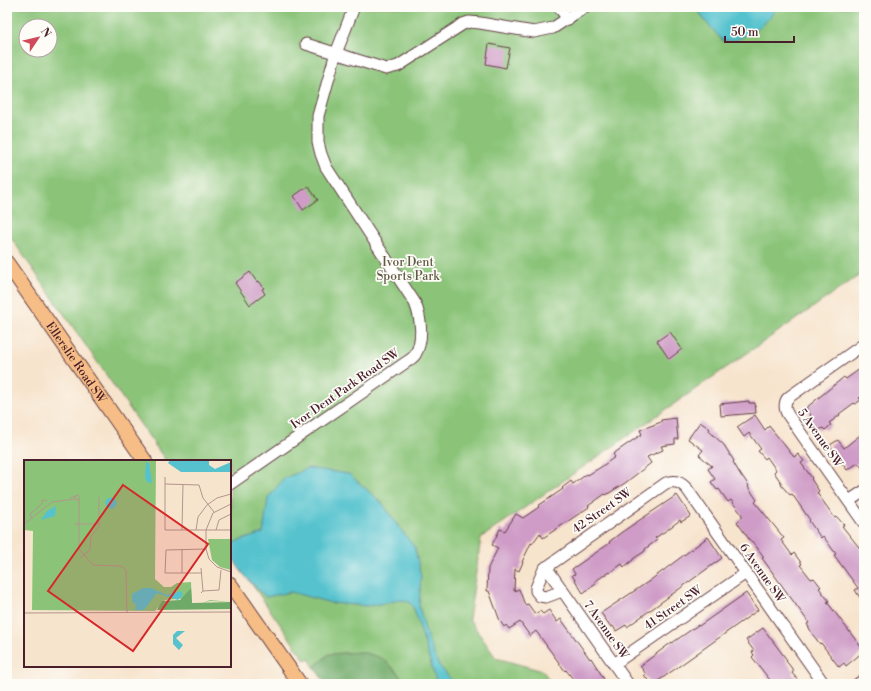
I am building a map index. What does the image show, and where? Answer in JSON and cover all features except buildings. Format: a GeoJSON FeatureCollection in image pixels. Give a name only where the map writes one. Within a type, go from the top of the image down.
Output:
{"type":"FeatureCollection","features":[{"type":"Feature","properties":{"kind":"main road","name":"Ellerslie Road SW"},"geometry":{"type":"LineString","coordinates":[[7,263],[144,460]]}},
{"type":"Feature","properties":{"kind":"main road"},"geometry":{"type":"LineString","coordinates":[[231,585],[300,684]]}},
{"type":"Feature","properties":{"kind":"street","name":"Ivor Dent Park Road SW"},"geometry":{"type":"LineString","coordinates":[[231,483],[405,363],[414,356],[420,340],[419,314],[415,302],[326,167],[318,142],[318,116],[336,54],[354,7]]}},
{"type":"Feature","properties":{"kind":"street"},"geometry":{"type":"LineString","coordinates":[[559,7],[568,19]]}},
{"type":"Feature","properties":{"kind":"street"},"geometry":{"type":"LineString","coordinates":[[306,44],[386,69],[398,66],[463,24],[469,22],[534,32],[553,28],[585,7]]}},
{"type":"Feature","properties":{"kind":"street","name":"5 Avenue SW"},"geometry":{"type":"LineString","coordinates":[[864,344],[789,397],[785,405],[788,415],[864,523]]}},
{"type":"Feature","properties":{"kind":"street","name":"42 Street SW"},"geometry":{"type":"LineString","coordinates":[[546,567],[666,483],[676,482]]}},
{"type":"Feature","properties":{"kind":"street","name":"6 Avenue SW"},"geometry":{"type":"LineString","coordinates":[[676,482],[687,488],[824,684]]}},
{"type":"Feature","properties":{"kind":"street"},"geometry":{"type":"LineString","coordinates":[[849,501],[864,491]]}},
{"type":"Feature","properties":{"kind":"street"},"geometry":{"type":"LineString","coordinates":[[546,567],[537,583],[536,588],[538,593],[540,596],[546,597],[562,591]]}},
{"type":"Feature","properties":{"kind":"street","name":"7 Avenue SW"},"geometry":{"type":"LineString","coordinates":[[546,567],[628,684]]}},
{"type":"Feature","properties":{"kind":"street","name":"41 Street SW"},"geometry":{"type":"LineString","coordinates":[[614,664],[746,573]]}},
{"type":"Feature","properties":{"kind":"street"},"geometry":{"type":"LineString","coordinates":[[858,684],[864,680]]}},
{"type":"Feature","properties":{"kind":"green space","name":"Ivor Dent Sports Park"},"geometry":{"type":"Polygon","coordinates":[[[7,7],[864,7],[864,272],[481,538],[469,619],[496,658],[543,671],[552,684],[405,684],[397,672],[362,652],[329,654],[314,667],[309,658],[305,660],[231,554],[231,460],[165,460],[7,232],[7,7]]]}},
{"type":"Feature","properties":{"kind":"green space"},"geometry":{"type":"Polygon","coordinates":[[[362,652],[382,658],[397,672],[405,684],[326,684],[314,667],[329,654],[362,652]]]}},
{"type":"Feature","properties":{"kind":"water"},"geometry":{"type":"Polygon","coordinates":[[[696,7],[775,7],[770,18],[753,31],[735,40],[723,41],[705,21],[696,7]]]}},
{"type":"Feature","properties":{"kind":"water"},"geometry":{"type":"Polygon","coordinates":[[[308,468],[349,474],[383,504],[415,548],[421,577],[419,606],[427,637],[438,664],[455,684],[437,684],[414,609],[409,602],[401,600],[367,606],[331,603],[291,592],[266,597],[243,574],[231,552],[231,544],[263,533],[268,498],[283,479],[308,468]]]}}]}
